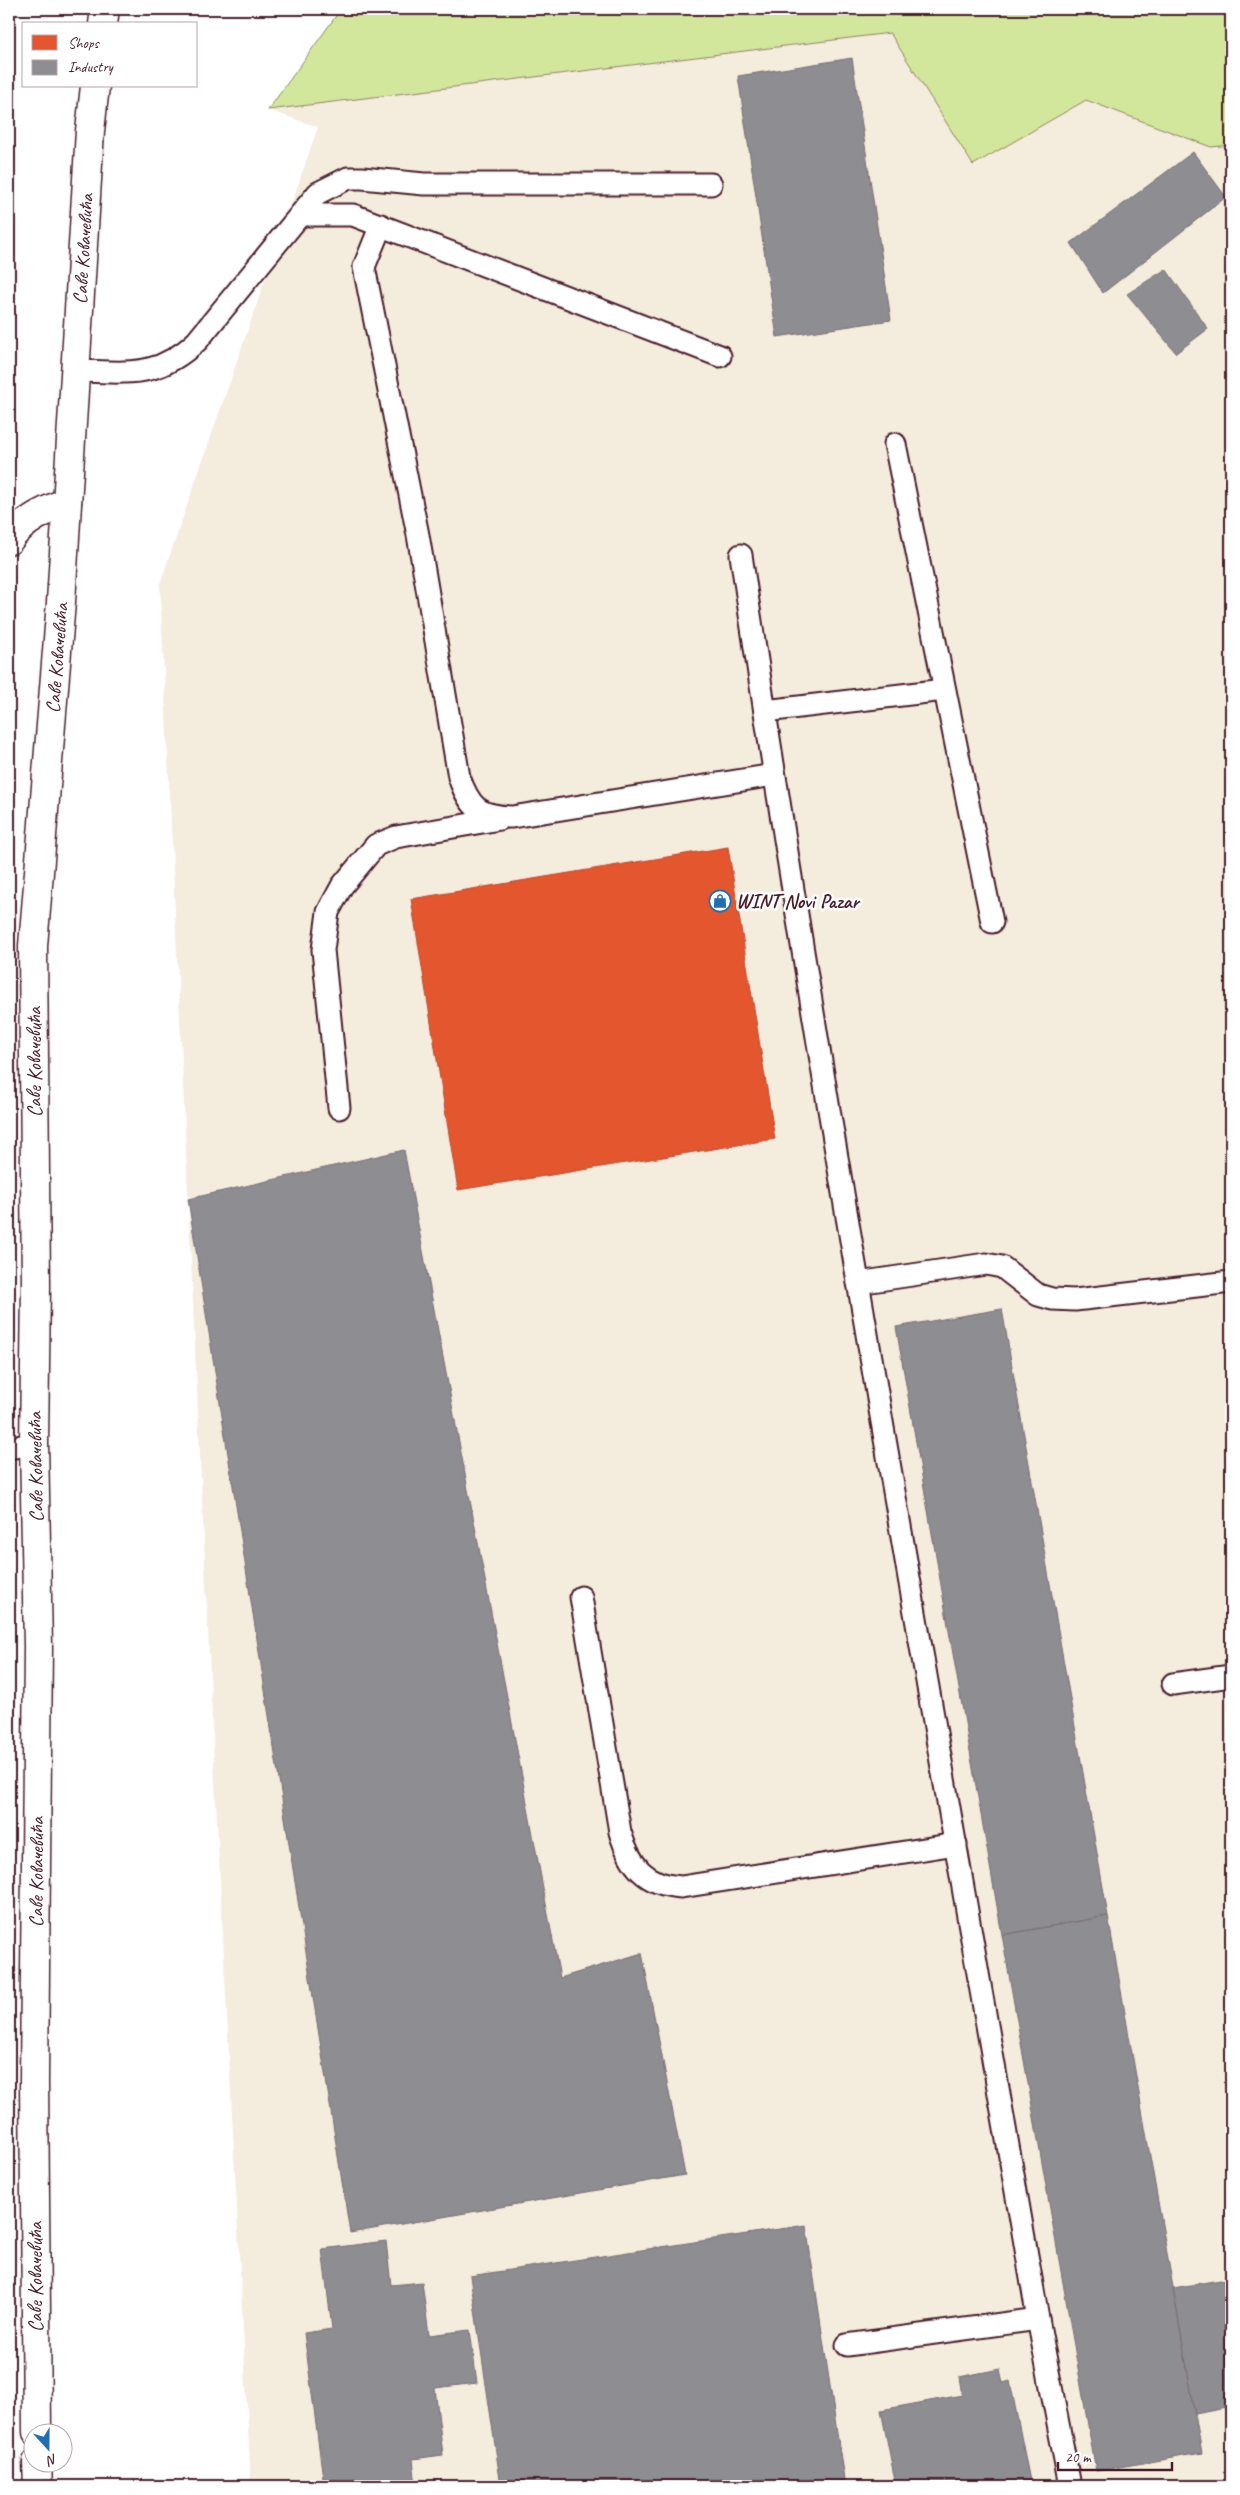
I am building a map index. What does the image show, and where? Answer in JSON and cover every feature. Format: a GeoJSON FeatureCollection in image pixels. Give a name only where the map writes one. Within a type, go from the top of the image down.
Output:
{"type":"FeatureCollection","features":[{"type":"Feature","properties":{"kind":"main road"},"geometry":{"type":"LineString","coordinates":[[103,22],[105,9]]}},
{"type":"Feature","properties":{"kind":"main road","name":"Саве Ковачевића"},"geometry":{"type":"LineString","coordinates":[[37,2422],[34,2081],[38,1646],[22,1446],[36,1286],[33,946],[61,602],[90,131],[95,88]]}},
{"type":"Feature","properties":{"kind":"main road"},"geometry":{"type":"LineString","coordinates":[[9,540],[32,518],[67,502]]}},
{"type":"Feature","properties":{"kind":"main road"},"geometry":{"type":"LineString","coordinates":[[37,2472],[38,2486]]}},
{"type":"Feature","properties":{"kind":"lane"},"geometry":{"type":"LineString","coordinates":[[76,371],[142,372],[164,366],[181,356],[197,341],[318,193],[348,178],[424,184],[711,184]]}},
{"type":"Feature","properties":{"kind":"lane"},"geometry":{"type":"LineString","coordinates":[[300,214],[353,215],[720,356]]}},
{"type":"Feature","properties":{"kind":"lane"},"geometry":{"type":"LineString","coordinates":[[381,225],[364,267],[418,535],[459,777],[466,796],[477,809],[490,816],[512,817]]}},
{"type":"Feature","properties":{"kind":"lane"},"geometry":{"type":"LineString","coordinates":[[895,444],[992,922]]}},
{"type":"Feature","properties":{"kind":"lane"},"geometry":{"type":"LineString","coordinates":[[741,555],[774,775],[858,1282],[1038,2318],[1070,2486]]}},
{"type":"Feature","properties":{"kind":"lane"},"geometry":{"type":"LineString","coordinates":[[765,711],[944,690]]}},
{"type":"Feature","properties":{"kind":"lane"},"geometry":{"type":"LineString","coordinates":[[339,1108],[323,950],[328,912],[342,886],[376,845],[396,837],[774,775]]}},
{"type":"Feature","properties":{"kind":"lane"},"geometry":{"type":"LineString","coordinates":[[858,1282],[986,1264],[1002,1267],[1038,1295],[1052,1300],[1075,1300],[1231,1282]]}},
{"type":"Feature","properties":{"kind":"lane"},"geometry":{"type":"LineString","coordinates":[[582,1596],[620,1832],[625,1848],[634,1864],[648,1878],[663,1886],[681,1886],[956,1844]]}},
{"type":"Feature","properties":{"kind":"lane"},"geometry":{"type":"LineString","coordinates":[[1173,1684],[1231,1676]]}},
{"type":"Feature","properties":{"kind":"lane"},"geometry":{"type":"LineString","coordinates":[[847,2345],[1038,2318]]}},
{"type":"Feature","properties":{"kind":"shaded area"},"geometry":{"type":"Polygon","coordinates":[[[891,33],[973,165],[1086,100],[1211,147],[1231,145],[1231,2486],[251,2486],[214,1761],[160,584],[318,127],[268,110],[891,33]]]}},
{"type":"Feature","properties":{"kind":"green space"},"geometry":{"type":"Polygon","coordinates":[[[341,9],[1231,9],[1231,145],[1211,147],[1086,100],[973,165],[890,33],[268,110],[341,9]]]}},
{"type":"Feature","properties":{"kind":"building: Shops"},"geometry":{"type":"Polygon","coordinates":[[[728,847],[775,1139],[458,1190],[411,899],[728,847]]]}},
{"type":"Feature","properties":{"kind":"building: Industry"},"geometry":{"type":"Polygon","coordinates":[[[852,58],[891,320],[777,337],[738,76],[852,58]]]}},
{"type":"Feature","properties":{"kind":"building: Industry"},"geometry":{"type":"Polygon","coordinates":[[[1193,152],[1226,197],[1103,293],[1071,243],[1193,152]]]}},
{"type":"Feature","properties":{"kind":"building: Industry"},"geometry":{"type":"Polygon","coordinates":[[[1166,269],[1208,329],[1176,353],[1127,294],[1166,269]]]}},
{"type":"Feature","properties":{"kind":"building: Industry"},"geometry":{"type":"Polygon","coordinates":[[[404,1150],[560,1978],[642,1953],[685,2175],[350,2233],[188,1199],[404,1150]]]}},
{"type":"Feature","properties":{"kind":"building: Industry"},"geometry":{"type":"Polygon","coordinates":[[[1002,1309],[1108,1916],[1002,1935],[896,1327],[1002,1309]]]}},
{"type":"Feature","properties":{"kind":"building: Industry"},"geometry":{"type":"Polygon","coordinates":[[[1108,1916],[1202,2453],[1096,2471],[1002,1935],[1108,1916]]]}},
{"type":"Feature","properties":{"kind":"building: Industry"},"geometry":{"type":"Polygon","coordinates":[[[806,2225],[845,2486],[501,2486],[470,2276],[806,2225]]]}},
{"type":"Feature","properties":{"kind":"building: Industry"},"geometry":{"type":"Polygon","coordinates":[[[386,2241],[391,2285],[422,2282],[429,2335],[470,2330],[477,2383],[435,2388],[443,2455],[413,2459],[416,2486],[324,2486],[304,2333],[332,2329],[322,2249],[386,2241]]]}},
{"type":"Feature","properties":{"kind":"building: Industry"},"geometry":{"type":"Polygon","coordinates":[[[1231,2278],[1231,2407],[1195,2414],[1173,2288],[1231,2278]]]}},
{"type":"Feature","properties":{"kind":"building: Industry"},"geometry":{"type":"Polygon","coordinates":[[[1000,2369],[1003,2383],[1010,2381],[1031,2486],[896,2486],[881,2410],[962,2395],[959,2377],[1000,2369]]]}},
{"type":"Feature","properties":{"kind":"place","name":"WINT Novi Pazar"},"geometry":{"type":"Point","coordinates":[720,901]}}]}
